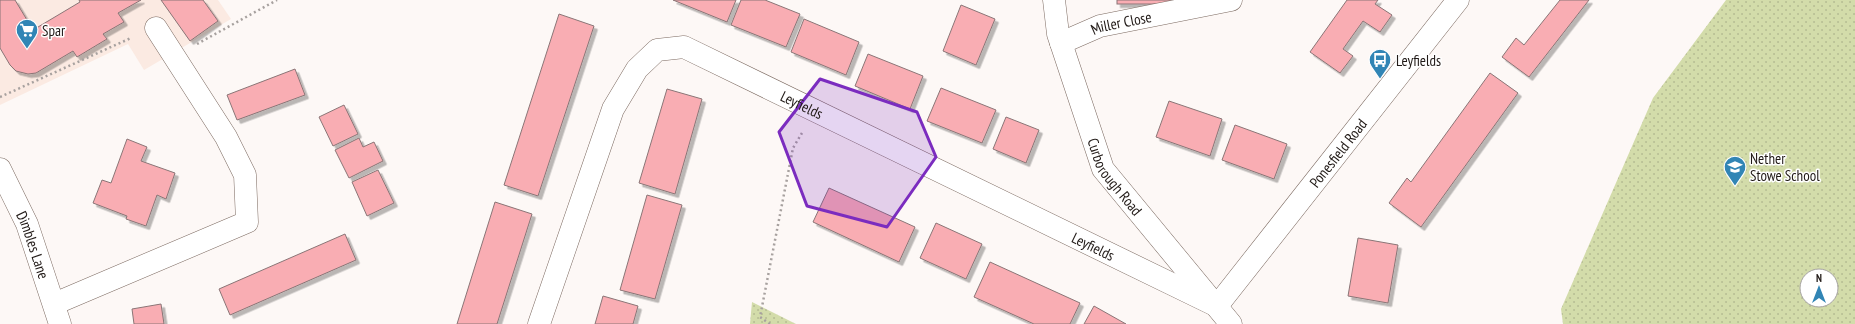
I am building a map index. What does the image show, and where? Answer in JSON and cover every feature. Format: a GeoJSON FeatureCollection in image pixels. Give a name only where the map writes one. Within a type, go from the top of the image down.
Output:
{"type":"FeatureCollection","features":[{"type":"Feature","properties":{"kind":"street","name":"Curborough Road"},"geometry":{"type":"LineString","coordinates":[[1054,0],[1061,43],[1103,169],[1231,324]]}},
{"type":"Feature","properties":{"kind":"street","name":"Miller Close"},"geometry":{"type":"LineString","coordinates":[[1061,43],[1100,26],[1231,0]]}},
{"type":"Feature","properties":{"kind":"street","name":"Ponesfield Road"},"geometry":{"type":"LineString","coordinates":[[1217,306],[1458,0]]}},
{"type":"Feature","properties":{"kind":"street"},"geometry":{"type":"LineString","coordinates":[[57,314],[247,222],[245,175],[226,137],[156,28]]}},
{"type":"Feature","properties":{"kind":"street","name":"Leyfields"},"geometry":{"type":"LineString","coordinates":[[539,324],[613,109],[637,69],[657,50],[684,47],[1217,306]]}},
{"type":"Feature","properties":{"kind":"street","name":"Dimbles Lane"},"geometry":{"type":"LineString","coordinates":[[0,169],[27,224],[57,314]]}},
{"type":"Feature","properties":{"kind":"path"},"geometry":{"type":"LineString","coordinates":[[174,56],[278,0]]}},
{"type":"Feature","properties":{"kind":"path"},"geometry":{"type":"LineString","coordinates":[[0,97],[156,28]]}},
{"type":"Feature","properties":{"kind":"path"},"geometry":{"type":"LineString","coordinates":[[770,324],[760,317],[793,148],[816,111]]}},
{"type":"Feature","properties":{"kind":"highlighted area"},"geometry":{"type":"Polygon","coordinates":[[[820,79],[917,112],[936,157],[887,227],[807,206],[779,132],[820,79]]]}},
{"type":"Feature","properties":{"kind":"shaded area"},"geometry":{"type":"Polygon","coordinates":[[[0,0],[218,0],[231,19],[144,70],[128,44],[0,105],[0,0]]]}},
{"type":"Feature","properties":{"kind":"green space","name":"Nether Stowe School"},"geometry":{"type":"Polygon","coordinates":[[[1726,0],[1855,0],[1855,324],[1563,324],[1561,309],[1653,98],[1726,0]]]}},
{"type":"Feature","properties":{"kind":"green space"},"geometry":{"type":"Polygon","coordinates":[[[752,302],[796,324],[750,324],[752,302]]]}},
{"type":"Feature","properties":{"kind":"building"},"geometry":{"type":"Polygon","coordinates":[[[0,0],[15,0],[33,30],[80,2],[79,0],[141,0],[118,13],[124,22],[103,34],[107,39],[77,57],[73,51],[36,73],[28,74],[16,71],[10,65],[0,48],[0,0]]]}},
{"type":"Feature","properties":{"kind":"building"},"geometry":{"type":"Polygon","coordinates":[[[161,0],[203,0],[218,21],[190,41],[161,0]]]}},
{"type":"Feature","properties":{"kind":"building"},"geometry":{"type":"Polygon","coordinates":[[[673,0],[736,0],[727,22],[673,0]]]}},
{"type":"Feature","properties":{"kind":"building"},"geometry":{"type":"Polygon","coordinates":[[[741,0],[765,0],[800,14],[786,47],[731,25],[741,0]]]}},
{"type":"Feature","properties":{"kind":"building"},"geometry":{"type":"Polygon","coordinates":[[[1117,0],[1171,0],[1171,4],[1117,4],[1117,0]]]}},
{"type":"Feature","properties":{"kind":"building"},"geometry":{"type":"Polygon","coordinates":[[[1347,0],[1378,0],[1375,4],[1392,15],[1380,32],[1363,21],[1343,49],[1353,56],[1340,73],[1310,52],[1347,0]]]}},
{"type":"Feature","properties":{"kind":"building"},"geometry":{"type":"Polygon","coordinates":[[[1560,0],[1589,0],[1529,77],[1502,57],[1516,38],[1524,45],[1560,0]]]}},
{"type":"Feature","properties":{"kind":"building"},"geometry":{"type":"Polygon","coordinates":[[[961,5],[995,19],[976,65],[943,51],[961,5]]]}},
{"type":"Feature","properties":{"kind":"building"},"geometry":{"type":"Polygon","coordinates":[[[559,14],[594,26],[538,196],[504,185],[559,14]]]}},
{"type":"Feature","properties":{"kind":"building"},"geometry":{"type":"Polygon","coordinates":[[[804,19],[859,42],[846,75],[791,52],[804,19]]]}},
{"type":"Feature","properties":{"kind":"building"},"geometry":{"type":"Polygon","coordinates":[[[868,54],[923,76],[910,109],[855,86],[868,54]]]}},
{"type":"Feature","properties":{"kind":"building"},"geometry":{"type":"Polygon","coordinates":[[[295,69],[305,95],[237,120],[227,95],[295,69]]]}},
{"type":"Feature","properties":{"kind":"building"},"geometry":{"type":"Polygon","coordinates":[[[1490,73],[1518,93],[1421,227],[1389,203],[1407,178],[1411,182],[1490,73]]]}},
{"type":"Feature","properties":{"kind":"building"},"geometry":{"type":"Polygon","coordinates":[[[941,88],[996,110],[982,143],[927,121],[941,88]]]}},
{"type":"Feature","properties":{"kind":"building"},"geometry":{"type":"Polygon","coordinates":[[[667,89],[702,99],[675,194],[639,183],[667,89]]]}},
{"type":"Feature","properties":{"kind":"building"},"geometry":{"type":"Polygon","coordinates":[[[1169,101],[1222,119],[1210,156],[1156,137],[1169,101]]]}},
{"type":"Feature","properties":{"kind":"building"},"geometry":{"type":"Polygon","coordinates":[[[344,105],[358,134],[333,146],[319,117],[344,105]]]}},
{"type":"Feature","properties":{"kind":"building"},"geometry":{"type":"Polygon","coordinates":[[[1006,117],[1039,130],[1026,163],[993,149],[1006,117]]]}},
{"type":"Feature","properties":{"kind":"building"},"geometry":{"type":"Polygon","coordinates":[[[1235,125],[1287,144],[1274,179],[1222,160],[1235,125]]]}},
{"type":"Feature","properties":{"kind":"building"},"geometry":{"type":"Polygon","coordinates":[[[359,138],[363,147],[374,142],[383,161],[349,178],[335,150],[359,138]]]}},
{"type":"Feature","properties":{"kind":"building"},"geometry":{"type":"Polygon","coordinates":[[[127,139],[147,147],[141,161],[175,173],[166,199],[157,195],[146,226],[126,219],[127,216],[93,203],[102,180],[111,183],[127,139]]]}},
{"type":"Feature","properties":{"kind":"building"},"geometry":{"type":"Polygon","coordinates":[[[378,170],[394,203],[367,216],[352,182],[378,170]]]}},
{"type":"Feature","properties":{"kind":"building"},"geometry":{"type":"Polygon","coordinates":[[[829,188],[915,227],[899,262],[813,222],[829,188]]]}},
{"type":"Feature","properties":{"kind":"building"},"geometry":{"type":"Polygon","coordinates":[[[647,195],[682,205],[655,299],[620,290],[647,195]]]}},
{"type":"Feature","properties":{"kind":"building"},"geometry":{"type":"Polygon","coordinates":[[[495,202],[532,214],[497,324],[457,324],[495,202]]]}},
{"type":"Feature","properties":{"kind":"building"},"geometry":{"type":"Polygon","coordinates":[[[936,223],[982,244],[966,279],[920,258],[936,223]]]}},
{"type":"Feature","properties":{"kind":"building"},"geometry":{"type":"Polygon","coordinates":[[[345,234],[356,260],[230,315],[219,289],[345,234]]]}},
{"type":"Feature","properties":{"kind":"building"},"geometry":{"type":"Polygon","coordinates":[[[1358,238],[1398,245],[1388,303],[1348,296],[1358,238]]]}},
{"type":"Feature","properties":{"kind":"building"},"geometry":{"type":"Polygon","coordinates":[[[990,262],[1080,303],[1070,324],[1034,324],[974,297],[990,262]]]}},
{"type":"Feature","properties":{"kind":"building"},"geometry":{"type":"Polygon","coordinates":[[[603,296],[638,306],[633,324],[595,324],[603,296]]]}},
{"type":"Feature","properties":{"kind":"building"},"geometry":{"type":"Polygon","coordinates":[[[161,304],[164,324],[134,324],[132,309],[161,304]]]}},
{"type":"Feature","properties":{"kind":"building"},"geometry":{"type":"Polygon","coordinates":[[[1094,306],[1126,324],[1084,324],[1094,306]]]}},
{"type":"Feature","properties":{"kind":"place","name":"Spar"},"geometry":{"type":"Point","coordinates":[27,50]}},
{"type":"Feature","properties":{"kind":"place","name":"Leyfields"},"geometry":{"type":"Point","coordinates":[1380,80]}},
{"type":"Feature","properties":{"kind":"place","name":"Nether Stowe School"},"geometry":{"type":"Point","coordinates":[1735,186]}}]}
